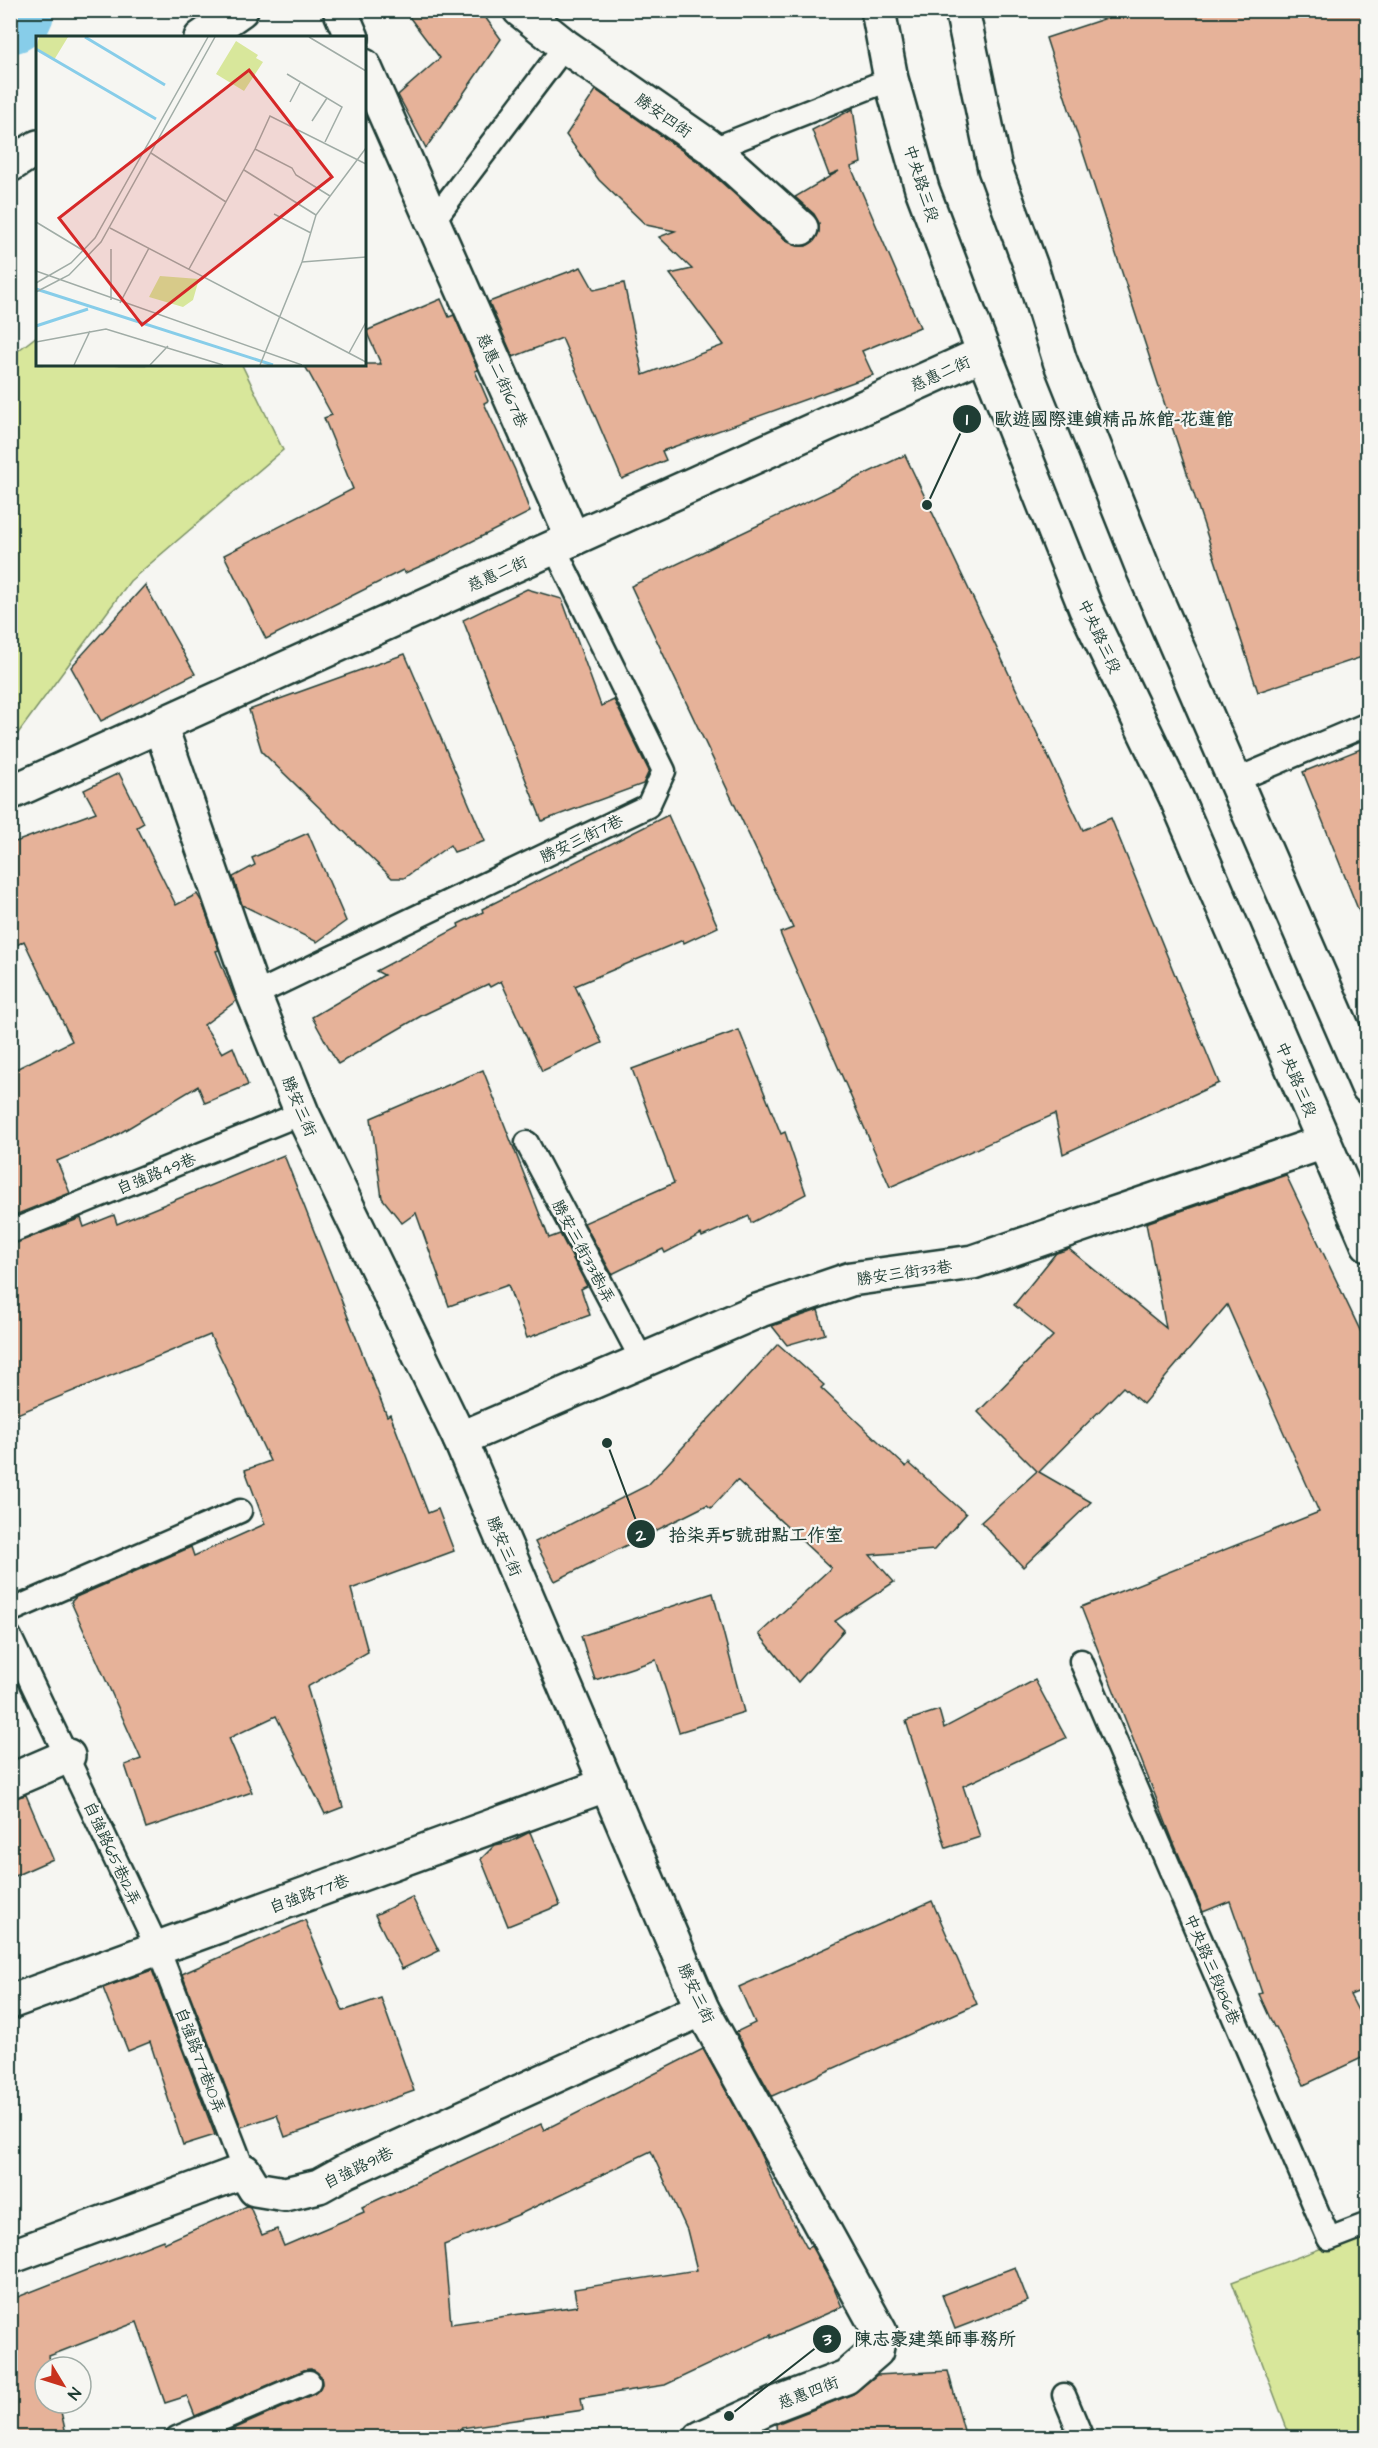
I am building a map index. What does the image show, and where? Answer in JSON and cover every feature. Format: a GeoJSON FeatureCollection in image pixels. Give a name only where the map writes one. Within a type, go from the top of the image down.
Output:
{"type":"FeatureCollection","features":[{"type":"Feature","properties":{"kind":"street"},"geometry":{"type":"LineString","coordinates":[[204,36],[242,10]]}},
{"type":"Feature","properties":{"kind":"street"},"geometry":{"type":"LineString","coordinates":[[340,10],[351,36]]}},
{"type":"Feature","properties":{"kind":"street","name":"勝安四街"},"geometry":{"type":"LineString","coordinates":[[520,10],[565,46],[713,149],[801,228]]}},
{"type":"Feature","properties":{"kind":"street","name":"中央路三段"},"geometry":{"type":"LineString","coordinates":[[879,10],[891,79],[922,189],[984,353],[1086,609],[1176,797],[1368,1244]]}},
{"type":"Feature","properties":{"kind":"street"},"geometry":{"type":"LineString","coordinates":[[962,10],[995,169],[1031,267],[1060,361],[1144,571],[1368,1087]]}},
{"type":"Feature","properties":{"kind":"street","name":"慈惠二街167巷"},"geometry":{"type":"LineString","coordinates":[[366,70],[433,220],[563,543]]}},
{"type":"Feature","properties":{"kind":"street"},"geometry":{"type":"LineString","coordinates":[[10,165],[36,148]]}},
{"type":"Feature","properties":{"kind":"street","name":"慈惠二街"},"geometry":{"type":"LineString","coordinates":[[10,793],[984,353]]}},
{"type":"Feature","properties":{"kind":"street","name":"勝安三街"},"geometry":{"type":"LineString","coordinates":[[160,725],[254,995],[302,1113],[460,1439],[702,2009],[880,2332],[876,2351]]}},
{"type":"Feature","properties":{"kind":"street","name":"勝安三街33巷"},"geometry":{"type":"LineString","coordinates":[[460,1439],[760,1310],[851,1279],[973,1262],[1324,1142]]}},
{"type":"Feature","properties":{"kind":"street"},"geometry":{"type":"LineString","coordinates":[[10,1781],[69,1756]]}},
{"type":"Feature","properties":{"kind":"street","name":"自強路77巷"},"geometry":{"type":"LineString","coordinates":[[10,2002],[608,1784]]}},
{"type":"Feature","properties":{"kind":"street","name":"自強路91巷"},"geometry":{"type":"LineString","coordinates":[[244,2171],[255,2189],[285,2194],[319,2186],[346,2171],[702,2009]]}},
{"type":"Feature","properties":{"kind":"street"},"geometry":{"type":"LineString","coordinates":[[10,2257],[244,2171]]}},
{"type":"Feature","properties":{"kind":"street","name":"慈惠四街"},"geometry":{"type":"LineString","coordinates":[[701,2438],[775,2404],[846,2377],[876,2351]]}},
{"type":"Feature","properties":{"kind":"lane"},"geometry":{"type":"LineString","coordinates":[[433,220],[565,46]]}},
{"type":"Feature","properties":{"kind":"lane"},"geometry":{"type":"LineString","coordinates":[[713,149],[891,79]]}},
{"type":"Feature","properties":{"kind":"lane","name":"勝安三街7巷"},"geometry":{"type":"LineString","coordinates":[[254,995],[648,806],[664,771],[563,543]]}},
{"type":"Feature","properties":{"kind":"lane"},"geometry":{"type":"LineString","coordinates":[[1236,780],[1368,724]]}},
{"type":"Feature","properties":{"kind":"lane","name":"自強路49巷"},"geometry":{"type":"LineString","coordinates":[[10,1232],[302,1113]]}},
{"type":"Feature","properties":{"kind":"lane","name":"勝安三街33巷1弄"},"geometry":{"type":"LineString","coordinates":[[527,1143],[642,1360]]}},
{"type":"Feature","properties":{"kind":"lane"},"geometry":{"type":"LineString","coordinates":[[10,1611],[240,1511]]}},
{"type":"Feature","properties":{"kind":"lane","name":"自強路65巷12弄"},"geometry":{"type":"LineString","coordinates":[[10,1637],[69,1756],[158,1949]]}},
{"type":"Feature","properties":{"kind":"lane","name":"中央路三段186巷"},"geometry":{"type":"LineString","coordinates":[[1081,1661],[1329,2239],[1368,2224]]}},
{"type":"Feature","properties":{"kind":"lane","name":"自強路77巷10弄"},"geometry":{"type":"LineString","coordinates":[[158,1949],[244,2171]]}},
{"type":"Feature","properties":{"kind":"lane"},"geometry":{"type":"LineString","coordinates":[[177,2438],[309,2382]]}},
{"type":"Feature","properties":{"kind":"lane"},"geometry":{"type":"LineString","coordinates":[[1064,2395],[1082,2438]]}},
{"type":"Feature","properties":{"kind":"green space"},"geometry":{"type":"Polygon","coordinates":[[[36,337],[36,366],[242,366],[283,450],[130,581],[13,740],[10,737],[11,356],[36,337]]]}},
{"type":"Feature","properties":{"kind":"green space"},"geometry":{"type":"Polygon","coordinates":[[[1367,2231],[1367,2437],[1290,2437],[1232,2282],[1367,2231]]]}},
{"type":"Feature","properties":{"kind":"building"},"geometry":{"type":"Polygon","coordinates":[[[404,10],[480,10],[501,39],[426,148],[398,95],[440,58],[404,10]]]}},
{"type":"Feature","properties":{"kind":"building"},"geometry":{"type":"Polygon","coordinates":[[[1131,10],[1368,10],[1368,655],[1258,692],[1046,38],[1131,10]]]}},
{"type":"Feature","properties":{"kind":"building"},"geometry":{"type":"Polygon","coordinates":[[[596,90],[701,164],[788,242],[798,246],[806,246],[814,241],[819,232],[819,223],[814,214],[795,197],[839,171],[829,175],[812,130],[853,109],[861,163],[851,167],[920,327],[862,351],[873,375],[662,451],[666,460],[622,479],[562,338],[513,357],[489,302],[581,267],[594,290],[624,283],[643,375],[724,345],[670,274],[692,269],[659,237],[675,231],[646,225],[599,180],[566,135],[596,90]]]}},
{"type":"Feature","properties":{"kind":"building"},"geometry":{"type":"Polygon","coordinates":[[[441,299],[449,317],[454,315],[478,370],[475,371],[488,401],[484,403],[515,470],[530,512],[439,558],[405,573],[403,570],[266,639],[224,555],[353,489],[324,418],[332,415],[305,366],[381,364],[366,331],[441,299]]]}},
{"type":"Feature","properties":{"kind":"building"},"geometry":{"type":"Polygon","coordinates":[[[905,455],[1083,830],[1111,818],[1219,1083],[1063,1154],[1055,1114],[890,1187],[780,933],[793,928],[631,586],[905,455]]]}},
{"type":"Feature","properties":{"kind":"building"},"geometry":{"type":"Polygon","coordinates":[[[145,585],[195,674],[101,721],[71,667],[145,585]]]}},
{"type":"Feature","properties":{"kind":"building"},"geometry":{"type":"Polygon","coordinates":[[[527,589],[562,599],[601,706],[614,700],[649,771],[643,784],[542,821],[463,620],[527,589]]]}},
{"type":"Feature","properties":{"kind":"building"},"geometry":{"type":"Polygon","coordinates":[[[405,654],[485,841],[454,852],[450,845],[404,878],[392,878],[262,752],[249,710],[405,654]]]}},
{"type":"Feature","properties":{"kind":"building"},"geometry":{"type":"Polygon","coordinates":[[[1368,746],[1368,928],[1366,929],[1303,772],[1368,746]]]}},
{"type":"Feature","properties":{"kind":"building"},"geometry":{"type":"Polygon","coordinates":[[[119,773],[144,823],[137,827],[176,905],[197,894],[202,902],[219,950],[216,951],[236,1001],[204,1025],[222,1053],[233,1047],[248,1085],[205,1103],[198,1086],[110,1139],[57,1161],[70,1193],[10,1217],[10,1072],[72,1041],[24,941],[10,949],[10,844],[96,812],[84,790],[119,773]]]}},
{"type":"Feature","properties":{"kind":"building"},"geometry":{"type":"Polygon","coordinates":[[[668,815],[718,927],[684,943],[683,940],[575,986],[602,1043],[542,1071],[501,981],[490,987],[488,984],[421,1016],[338,1064],[312,1017],[384,975],[376,971],[459,927],[458,924],[483,912],[482,909],[668,815]]]}},
{"type":"Feature","properties":{"kind":"building"},"geometry":{"type":"Polygon","coordinates":[[[308,833],[346,921],[317,942],[242,905],[233,877],[255,865],[252,858],[308,833]]]}},
{"type":"Feature","properties":{"kind":"building"},"geometry":{"type":"Polygon","coordinates":[[[739,1030],[781,1134],[785,1132],[806,1194],[751,1223],[749,1216],[702,1237],[701,1234],[665,1253],[663,1249],[612,1274],[584,1223],[674,1183],[632,1069],[739,1030]]]}},
{"type":"Feature","properties":{"kind":"building"},"geometry":{"type":"Polygon","coordinates":[[[483,1070],[549,1238],[560,1234],[587,1286],[581,1289],[590,1315],[527,1338],[508,1285],[449,1306],[416,1213],[402,1223],[382,1198],[371,1118],[483,1070]]]}},
{"type":"Feature","properties":{"kind":"building"},"geometry":{"type":"Polygon","coordinates":[[[284,1155],[387,1416],[390,1414],[428,1513],[438,1509],[454,1551],[351,1589],[368,1652],[307,1687],[343,1807],[325,1814],[276,1716],[229,1738],[252,1792],[146,1828],[125,1765],[141,1759],[71,1602],[76,1597],[191,1547],[194,1556],[265,1524],[245,1470],[270,1461],[210,1335],[10,1417],[10,1245],[81,1218],[84,1227],[114,1215],[117,1224],[284,1155]]]}},
{"type":"Feature","properties":{"kind":"building"},"geometry":{"type":"Polygon","coordinates":[[[1286,1175],[1368,1347],[1368,1988],[1350,1995],[1368,2030],[1368,2055],[1304,2085],[1259,1994],[1262,1993],[1230,1901],[1203,1912],[1081,1607],[1319,1512],[1227,1305],[1143,1404],[1123,1387],[1039,1472],[1091,1502],[1023,1567],[981,1522],[1037,1471],[978,1412],[1053,1336],[1014,1305],[1056,1253],[1069,1249],[1166,1328],[1146,1223],[1286,1175]]]}},
{"type":"Feature","properties":{"kind":"building"},"geometry":{"type":"Polygon","coordinates":[[[818,1310],[825,1334],[787,1345],[772,1326],[818,1310]]]}},
{"type":"Feature","properties":{"kind":"building"},"geometry":{"type":"Polygon","coordinates":[[[778,1344],[824,1385],[821,1388],[906,1467],[909,1463],[966,1514],[934,1550],[870,1555],[894,1582],[835,1621],[844,1630],[798,1682],[759,1634],[831,1568],[737,1480],[711,1508],[707,1505],[555,1581],[535,1542],[648,1485],[778,1344]]]}},
{"type":"Feature","properties":{"kind":"building"},"geometry":{"type":"Polygon","coordinates":[[[713,1593],[744,1712],[679,1732],[656,1660],[595,1680],[581,1636],[713,1593]]]}},
{"type":"Feature","properties":{"kind":"building"},"geometry":{"type":"Polygon","coordinates":[[[1035,1680],[1066,1738],[963,1786],[980,1837],[946,1848],[906,1721],[939,1710],[944,1728],[1035,1680]]]}},
{"type":"Feature","properties":{"kind":"building"},"geometry":{"type":"Polygon","coordinates":[[[26,1795],[53,1859],[10,1878],[10,1799],[26,1795]]]}},
{"type":"Feature","properties":{"kind":"building"},"geometry":{"type":"Polygon","coordinates":[[[530,1832],[560,1905],[508,1926],[481,1859],[495,1845],[510,1842],[530,1832]]]}},
{"type":"Feature","properties":{"kind":"building"},"geometry":{"type":"Polygon","coordinates":[[[412,1897],[439,1951],[402,1969],[375,1915],[412,1897]]]}},
{"type":"Feature","properties":{"kind":"building"},"geometry":{"type":"Polygon","coordinates":[[[932,1901],[977,2004],[772,2096],[736,2032],[755,2023],[739,1987],[932,1901]]]}},
{"type":"Feature","properties":{"kind":"building"},"geometry":{"type":"Polygon","coordinates":[[[305,1920],[343,2011],[381,1998],[414,2091],[285,2137],[277,2115],[241,2127],[182,1974],[305,1920]]]}},
{"type":"Feature","properties":{"kind":"building"},"geometry":{"type":"Polygon","coordinates":[[[152,1970],[215,2135],[183,2145],[150,2042],[128,2051],[103,1988],[152,1970]]]}},
{"type":"Feature","properties":{"kind":"building"},"geometry":{"type":"Polygon","coordinates":[[[703,2049],[758,2149],[781,2200],[807,2248],[811,2246],[842,2307],[771,2338],[771,2335],[665,2385],[581,2398],[583,2410],[461,2428],[466,2438],[213,2438],[314,2394],[322,2384],[321,2376],[311,2369],[304,2370],[195,2416],[187,2396],[165,2403],[137,2322],[52,2355],[33,2355],[33,2415],[62,2415],[67,2438],[10,2438],[10,2300],[163,2240],[164,2243],[247,2206],[250,2207],[262,2235],[277,2229],[284,2246],[364,2212],[362,2207],[541,2124],[544,2130],[703,2049]],[[651,2151],[520,2214],[444,2245],[451,2324],[577,2306],[574,2289],[697,2270],[687,2230],[651,2151]]]}},
{"type":"Feature","properties":{"kind":"building"},"geometry":{"type":"Polygon","coordinates":[[[1015,2267],[1028,2301],[955,2329],[942,2295],[1015,2267]]]}},
{"type":"Feature","properties":{"kind":"building"},"geometry":{"type":"Polygon","coordinates":[[[948,2371],[966,2438],[777,2438],[776,2424],[853,2394],[877,2375],[948,2371]]]}},
{"type":"Feature","properties":{"kind":"waterway"},"geometry":{"type":"LineString","coordinates":[[10,13],[14,10]]}},
{"type":"Feature","properties":{"kind":"place","name":"歐遊國際連鎖精品旅館-花蓮館"},"geometry":{"type":"Point","coordinates":[927,505]}},
{"type":"Feature","properties":{"kind":"place","name":"拾柒弄5號甜點工作室"},"geometry":{"type":"Point","coordinates":[607,1443]}},
{"type":"Feature","properties":{"kind":"place","name":"陳志豪建築師事務所"},"geometry":{"type":"Point","coordinates":[729,2416]}}]}
